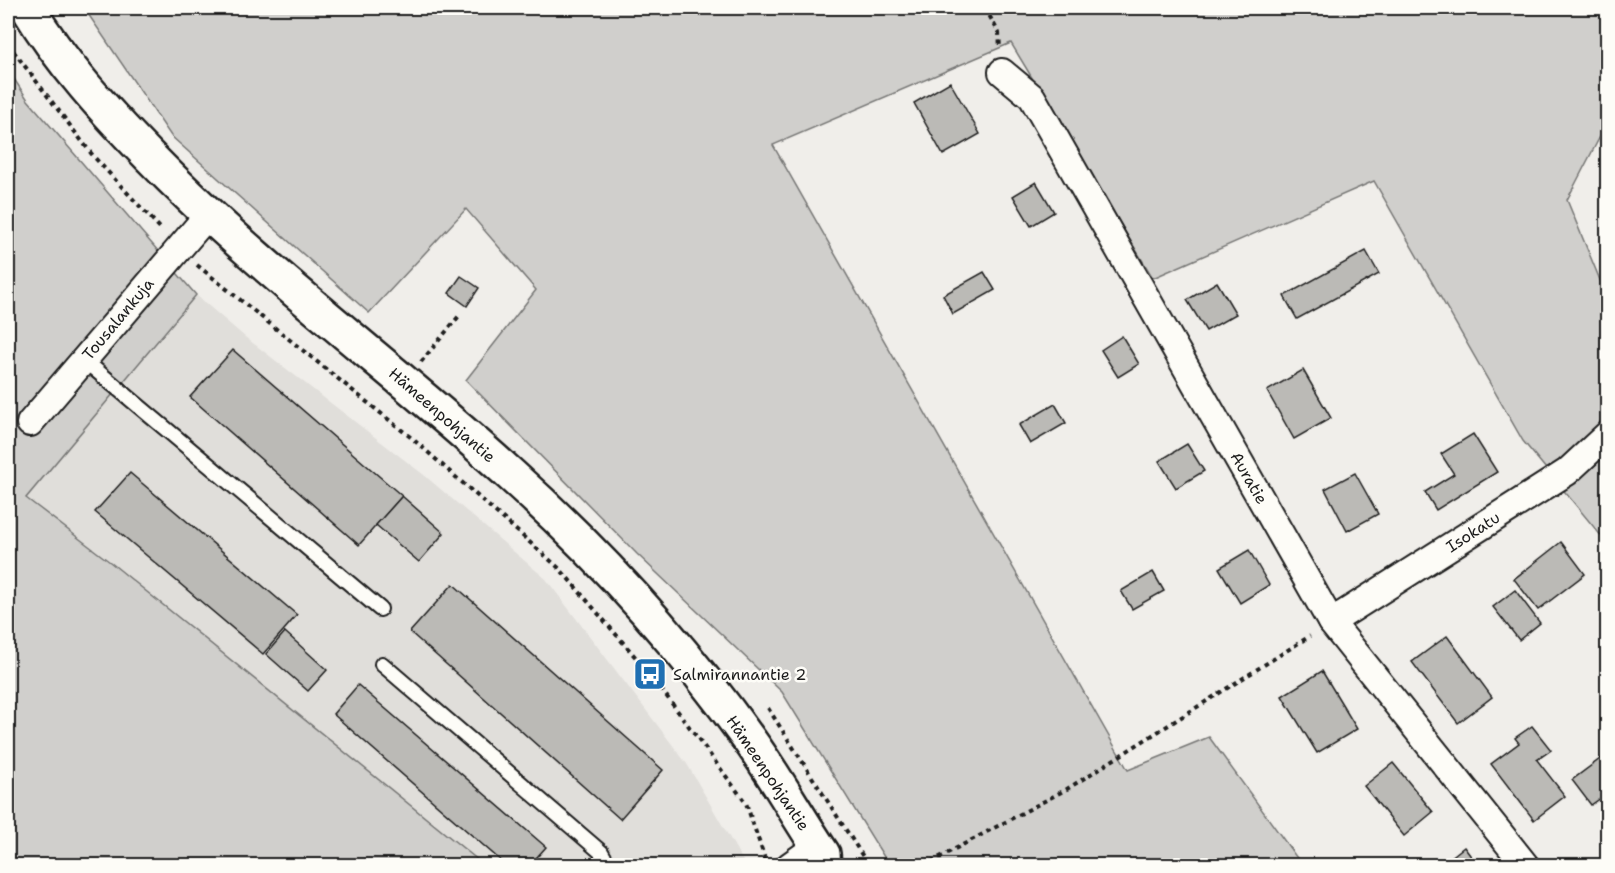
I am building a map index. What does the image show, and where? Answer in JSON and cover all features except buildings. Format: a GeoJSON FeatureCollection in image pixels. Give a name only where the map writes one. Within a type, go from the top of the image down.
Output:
{"type":"FeatureCollection","features":[{"type":"Feature","properties":{"kind":"main road","name":"Hämeenpohjantie"},"geometry":{"type":"LineString","coordinates":[[28,8],[72,71],[107,112],[207,216],[509,473],[627,588],[693,666],[751,742],[827,858]]}},
{"type":"Feature","properties":{"kind":"street","name":"Auratie"},"geometry":{"type":"LineString","coordinates":[[1002,72],[1032,97],[1331,622],[1526,866]]}},
{"type":"Feature","properties":{"kind":"street","name":"Tousalankuja"},"geometry":{"type":"LineString","coordinates":[[30,423],[207,216]]}},
{"type":"Feature","properties":{"kind":"street","name":"Isokatu"},"geometry":{"type":"LineString","coordinates":[[1331,622],[1567,472],[1608,434]]}},
{"type":"Feature","properties":{"kind":"street"},"geometry":{"type":"LineString","coordinates":[[789,866],[827,858]]}},
{"type":"Feature","properties":{"kind":"lane"},"geometry":{"type":"LineString","coordinates":[[84,360],[380,609]]}},
{"type":"Feature","properties":{"kind":"lane"},"geometry":{"type":"LineString","coordinates":[[382,664],[601,852],[609,866]]}},
{"type":"Feature","properties":{"kind":"path"},"geometry":{"type":"LineString","coordinates":[[985,8],[999,33],[1002,72]]}},
{"type":"Feature","properties":{"kind":"path"},"geometry":{"type":"LineString","coordinates":[[8,44],[94,157],[178,248],[414,440],[560,569],[650,674],[746,803],[763,856],[769,866]]}},
{"type":"Feature","properties":{"kind":"path"},"geometry":{"type":"LineString","coordinates":[[404,382],[459,316]]}},
{"type":"Feature","properties":{"kind":"path"},"geometry":{"type":"LineString","coordinates":[[923,866],[1067,789],[1331,622]]}},
{"type":"Feature","properties":{"kind":"path"},"geometry":{"type":"LineString","coordinates":[[768,708],[869,866]]}},
{"type":"Feature","properties":{"kind":"shaded area"},"geometry":{"type":"Polygon","coordinates":[[[84,8],[1410,8],[1414,13],[1425,8],[1607,8],[1607,127],[1567,200],[1607,297],[1607,543],[1523,441],[1374,181],[1153,278],[1011,43],[773,145],[1128,770],[1209,737],[1302,865],[889,865],[782,692],[637,554],[466,380],[536,290],[466,209],[369,313],[171,136],[84,8]]]}},
{"type":"Feature","properties":{"kind":"shaded area"},"geometry":{"type":"Polygon","coordinates":[[[8,70],[28,100],[196,295],[26,498],[110,562],[484,865],[8,865],[8,70]]]}},
{"type":"Feature","properties":{"kind":"shaded area"},"geometry":{"type":"Polygon","coordinates":[[[196,295],[245,337],[424,475],[546,579],[687,764],[743,861],[735,866],[484,865],[110,562],[26,498],[196,295]]]}},
{"type":"Feature","properties":{"kind":"place","name":"Salmirannantie 2"},"geometry":{"type":"Point","coordinates":[650,674]}}]}
